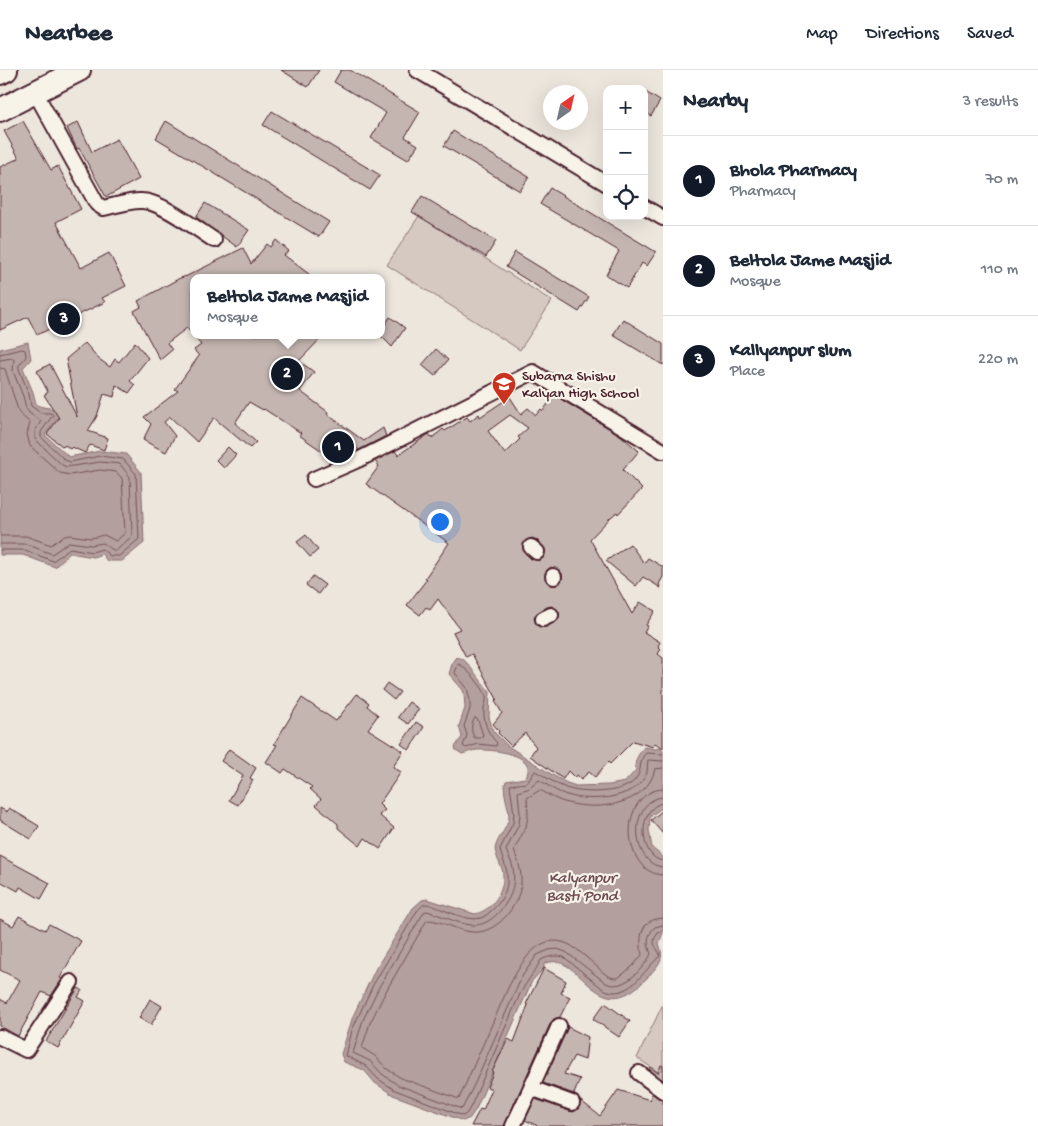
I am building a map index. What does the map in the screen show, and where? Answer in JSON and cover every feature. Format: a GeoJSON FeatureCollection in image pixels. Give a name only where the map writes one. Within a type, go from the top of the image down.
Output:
{"type":"FeatureCollection","features":[{"type":"Feature","properties":{"kind":"main road"},"geometry":{"type":"LineString","coordinates":[[0,73],[6,70]]}},
{"type":"Feature","properties":{"kind":"main road"},"geometry":{"type":"LineString","coordinates":[[0,110],[79,70]]}},
{"type":"Feature","properties":{"kind":"street"},"geometry":{"type":"LineString","coordinates":[[417,70],[603,182]]}},
{"type":"Feature","properties":{"kind":"street"},"geometry":{"type":"LineString","coordinates":[[35,92],[98,204],[103,208],[144,200],[173,213],[214,240]]}},
{"type":"Feature","properties":{"kind":"street"},"geometry":{"type":"LineString","coordinates":[[648,209],[663,218]]}},
{"type":"Feature","properties":{"kind":"street"},"geometry":{"type":"LineString","coordinates":[[314,479],[360,460],[533,372],[663,451]]}},
{"type":"Feature","properties":{"kind":"street"},"geometry":{"type":"LineString","coordinates":[[0,1037],[26,1050],[70,982]]}},
{"type":"Feature","properties":{"kind":"street"},"geometry":{"type":"LineString","coordinates":[[516,1125],[559,1026]]}},
{"type":"Feature","properties":{"kind":"street"},"geometry":{"type":"LineString","coordinates":[[639,1073],[663,1091]]}},
{"type":"Feature","properties":{"kind":"street"},"geometry":{"type":"LineString","coordinates":[[531,1088],[572,1103]]}},
{"type":"Feature","properties":{"kind":"shaded area"},"geometry":{"type":"Polygon","coordinates":[[[419,216],[552,301],[520,350],[387,265],[419,216]]]}},
{"type":"Feature","properties":{"kind":"shaded area"},"geometry":{"type":"Polygon","coordinates":[[[663,1004],[663,1075],[637,1058],[663,1004]]]}},
{"type":"Feature","properties":{"kind":"water"},"geometry":{"type":"Polygon","coordinates":[[[28,342],[31,359],[23,368],[36,404],[62,412],[45,435],[69,457],[100,451],[126,454],[141,472],[144,543],[122,561],[107,561],[102,554],[93,557],[70,553],[55,567],[23,555],[0,555],[0,349],[28,342]]]}},
{"type":"Feature","properties":{"kind":"water","name":"Kalyanpur Basti Pond"},"geometry":{"type":"Polygon","coordinates":[[[457,657],[467,663],[490,692],[489,717],[493,731],[508,746],[567,783],[576,786],[609,785],[625,782],[636,770],[638,755],[644,747],[659,748],[663,751],[663,807],[650,818],[649,830],[652,848],[663,857],[663,933],[659,943],[662,954],[659,963],[634,989],[618,996],[604,995],[569,967],[557,962],[544,964],[544,968],[532,981],[476,1109],[470,1118],[463,1121],[393,1095],[375,1083],[364,1070],[344,1062],[341,1054],[353,1016],[376,968],[413,908],[422,900],[427,899],[475,914],[488,908],[498,897],[501,890],[503,883],[502,869],[495,849],[507,825],[509,816],[505,785],[506,781],[525,778],[528,770],[526,763],[521,758],[503,752],[475,750],[462,754],[456,750],[455,747],[462,737],[459,726],[465,708],[463,690],[449,674],[452,664],[457,657]]]}},
{"type":"Feature","properties":{"kind":"building"},"geometry":{"type":"Polygon","coordinates":[[[281,70],[319,70],[308,87],[281,70]]]}},
{"type":"Feature","properties":{"kind":"building"},"geometry":{"type":"Polygon","coordinates":[[[341,70],[350,70],[420,112],[405,137],[418,145],[408,160],[371,138],[386,113],[334,82],[341,70]]]}},
{"type":"Feature","properties":{"kind":"building"},"geometry":{"type":"Polygon","coordinates":[[[648,94],[660,101],[651,116],[648,114],[648,94]]]}},
{"type":"Feature","properties":{"kind":"building"},"geometry":{"type":"Polygon","coordinates":[[[272,111],[380,175],[370,190],[263,125],[272,111]]]}},
{"type":"Feature","properties":{"kind":"building"},"geometry":{"type":"Polygon","coordinates":[[[23,121],[51,170],[58,166],[81,209],[56,222],[81,268],[109,253],[126,286],[102,298],[105,302],[37,335],[28,317],[0,330],[0,167],[19,158],[4,131],[23,121]]]}},
{"type":"Feature","properties":{"kind":"building"},"geometry":{"type":"Polygon","coordinates":[[[166,121],[329,222],[319,237],[156,138],[166,121]]]}},
{"type":"Feature","properties":{"kind":"building"},"geometry":{"type":"Polygon","coordinates":[[[78,122],[92,152],[117,139],[139,179],[106,197],[79,148],[77,149],[67,128],[78,122]]]}},
{"type":"Feature","properties":{"kind":"building"},"geometry":{"type":"Polygon","coordinates":[[[453,131],[529,177],[520,191],[444,146],[453,131]]]}},
{"type":"Feature","properties":{"kind":"building"},"geometry":{"type":"Polygon","coordinates":[[[550,188],[656,252],[647,266],[642,263],[627,288],[606,275],[619,251],[540,204],[550,188]]]}},
{"type":"Feature","properties":{"kind":"building"},"geometry":{"type":"Polygon","coordinates":[[[422,196],[496,241],[486,257],[412,212],[422,196]]]}},
{"type":"Feature","properties":{"kind":"building"},"geometry":{"type":"Polygon","coordinates":[[[205,203],[249,230],[237,247],[196,217],[205,203]]]}},
{"type":"Feature","properties":{"kind":"building"},"geometry":{"type":"Polygon","coordinates":[[[276,240],[289,251],[284,255],[309,274],[191,274],[243,248],[251,264],[267,244],[271,247],[276,240]]]}},
{"type":"Feature","properties":{"kind":"building"},"geometry":{"type":"Polygon","coordinates":[[[515,252],[589,297],[579,312],[506,267],[515,252]]]}},
{"type":"Feature","properties":{"kind":"building"},"geometry":{"type":"Polygon","coordinates":[[[190,274],[190,332],[187,328],[167,343],[172,350],[160,360],[134,311],[141,307],[138,301],[190,274]]]}},
{"type":"Feature","properties":{"kind":"building"},"geometry":{"type":"Polygon","coordinates":[[[390,317],[405,328],[392,347],[384,339],[385,325],[390,317]]]}},
{"type":"Feature","properties":{"kind":"building"},"geometry":{"type":"Polygon","coordinates":[[[623,319],[663,344],[663,365],[613,335],[623,319]]]}},
{"type":"Feature","properties":{"kind":"building"},"geometry":{"type":"Polygon","coordinates":[[[196,339],[320,339],[299,361],[314,372],[300,391],[328,412],[327,414],[364,441],[383,428],[386,436],[359,450],[355,447],[350,454],[335,460],[299,435],[301,433],[264,409],[249,402],[235,423],[256,442],[250,448],[214,418],[197,442],[170,417],[164,422],[175,436],[166,452],[143,440],[151,424],[144,417],[178,391],[175,389],[199,356],[194,350],[201,345],[196,339]]]}},
{"type":"Feature","properties":{"kind":"building"},"geometry":{"type":"Polygon","coordinates":[[[135,342],[148,358],[130,381],[135,385],[129,393],[116,385],[114,397],[104,394],[97,416],[88,431],[108,438],[104,450],[90,445],[85,453],[72,447],[70,449],[65,445],[63,447],[47,434],[59,418],[44,395],[48,392],[37,371],[50,364],[77,417],[66,359],[85,343],[99,359],[110,367],[115,359],[119,362],[135,342]]]}},
{"type":"Feature","properties":{"kind":"building"},"geometry":{"type":"Polygon","coordinates":[[[436,349],[448,360],[435,376],[422,365],[436,349]]]}},
{"type":"Feature","properties":{"kind":"building"},"geometry":{"type":"Polygon","coordinates":[[[554,395],[620,435],[639,451],[623,470],[642,489],[590,539],[632,614],[640,602],[655,611],[644,632],[660,642],[658,646],[661,649],[658,654],[663,658],[663,748],[655,743],[653,747],[633,741],[610,764],[608,762],[595,777],[589,772],[581,779],[577,775],[574,777],[568,771],[563,779],[530,756],[536,747],[525,733],[511,746],[498,733],[499,731],[493,724],[502,713],[495,701],[497,699],[472,654],[466,657],[453,632],[460,629],[438,599],[430,610],[426,607],[420,615],[407,605],[427,579],[425,578],[449,543],[366,484],[379,466],[375,461],[395,451],[398,455],[429,434],[432,438],[443,429],[445,431],[467,417],[470,421],[479,414],[480,417],[510,397],[521,414],[528,408],[536,415],[541,409],[543,411],[554,395]],[[510,415],[488,431],[505,454],[520,439],[518,437],[528,428],[510,415]],[[532,538],[525,541],[523,550],[531,559],[540,560],[544,557],[545,549],[537,540],[532,538]],[[551,567],[547,570],[545,579],[551,585],[557,585],[562,580],[562,574],[559,570],[551,567]],[[552,606],[536,614],[534,619],[538,626],[546,627],[558,620],[559,612],[552,606]]]}},
{"type":"Feature","properties":{"kind":"building"},"geometry":{"type":"Polygon","coordinates":[[[228,447],[236,455],[224,468],[216,460],[228,447]]]}},
{"type":"Feature","properties":{"kind":"building"},"geometry":{"type":"Polygon","coordinates":[[[306,535],[318,550],[310,557],[297,542],[306,535]]]}},
{"type":"Feature","properties":{"kind":"building"},"geometry":{"type":"Polygon","coordinates":[[[630,544],[644,563],[648,558],[663,567],[663,577],[659,584],[661,588],[643,577],[636,586],[606,561],[630,544]]]}},
{"type":"Feature","properties":{"kind":"building"},"geometry":{"type":"Polygon","coordinates":[[[313,576],[325,585],[318,594],[306,585],[313,576]]]}},
{"type":"Feature","properties":{"kind":"building"},"geometry":{"type":"Polygon","coordinates":[[[387,683],[400,692],[394,700],[382,690],[387,683]]]}},
{"type":"Feature","properties":{"kind":"building"},"geometry":{"type":"Polygon","coordinates":[[[357,694],[369,703],[367,706],[378,715],[368,729],[403,751],[393,767],[401,772],[379,804],[385,810],[379,815],[394,828],[380,849],[365,838],[360,846],[338,828],[338,824],[316,805],[321,799],[310,789],[312,787],[285,769],[282,773],[266,762],[277,745],[274,744],[302,698],[336,721],[357,694]]]}},
{"type":"Feature","properties":{"kind":"building"},"geometry":{"type":"Polygon","coordinates":[[[409,702],[419,709],[408,724],[398,717],[409,702]]]}},
{"type":"Feature","properties":{"kind":"building"},"geometry":{"type":"Polygon","coordinates":[[[416,722],[424,727],[409,750],[401,744],[416,722]]]}},
{"type":"Feature","properties":{"kind":"building"},"geometry":{"type":"Polygon","coordinates":[[[229,749],[256,768],[250,778],[253,780],[238,805],[229,800],[243,776],[221,761],[229,749]]]}},
{"type":"Feature","properties":{"kind":"building"},"geometry":{"type":"Polygon","coordinates":[[[0,808],[7,812],[9,808],[39,826],[31,839],[0,820],[0,808]]]}},
{"type":"Feature","properties":{"kind":"building"},"geometry":{"type":"Polygon","coordinates":[[[663,810],[663,834],[651,820],[663,810]]]}},
{"type":"Feature","properties":{"kind":"building"},"geometry":{"type":"Polygon","coordinates":[[[0,856],[50,883],[41,899],[20,887],[18,891],[0,881],[0,856]]]}},
{"type":"Feature","properties":{"kind":"building"},"geometry":{"type":"Polygon","coordinates":[[[19,916],[45,930],[49,924],[81,941],[60,978],[62,979],[51,996],[42,992],[18,1036],[0,1026],[0,999],[7,1003],[20,980],[0,970],[0,919],[13,926],[19,916]]]}},
{"type":"Feature","properties":{"kind":"building"},"geometry":{"type":"Polygon","coordinates":[[[544,968],[566,981],[561,993],[570,997],[560,1017],[551,1022],[504,1126],[471,1126],[480,1109],[483,1110],[492,1089],[487,1087],[492,1072],[508,1039],[514,1042],[528,1005],[526,1004],[544,968]]]}},
{"type":"Feature","properties":{"kind":"building"},"geometry":{"type":"Polygon","coordinates":[[[78,988],[82,990],[78,997],[85,1001],[58,1048],[46,1041],[78,988]]]}},
{"type":"Feature","properties":{"kind":"building"},"geometry":{"type":"Polygon","coordinates":[[[150,999],[162,1006],[151,1025],[139,1018],[150,999]]]}},
{"type":"Feature","properties":{"kind":"building"},"geometry":{"type":"Polygon","coordinates":[[[605,1003],[630,1021],[619,1037],[593,1019],[605,1003]]]}},
{"type":"Feature","properties":{"kind":"building"},"geometry":{"type":"Polygon","coordinates":[[[568,1027],[588,1037],[585,1060],[574,1056],[564,1074],[580,1079],[574,1094],[543,1083],[568,1027]]]}},
{"type":"Feature","properties":{"kind":"building"},"geometry":{"type":"Polygon","coordinates":[[[661,1065],[663,1066],[663,1080],[649,1069],[650,1067],[658,1073],[661,1065]]]}},
{"type":"Feature","properties":{"kind":"building"},"geometry":{"type":"Polygon","coordinates":[[[618,1090],[650,1100],[652,1093],[663,1100],[663,1126],[538,1126],[525,1120],[535,1099],[573,1112],[578,1109],[581,1101],[600,1116],[618,1090]]]}},
{"type":"Feature","properties":{"kind":"place","name":"Kallyanpur slum"},"geometry":{"type":"Point","coordinates":[64,319]}},
{"type":"Feature","properties":{"kind":"place","name":"Beltola Jame Masjid"},"geometry":{"type":"Point","coordinates":[287,374]}},
{"type":"Feature","properties":{"kind":"place","name":"Subarna Shishu Kalyan High School"},"geometry":{"type":"Point","coordinates":[504,405]}},
{"type":"Feature","properties":{"kind":"place","name":"Bhola Pharmacy"},"geometry":{"type":"Point","coordinates":[338,447]}}]}
